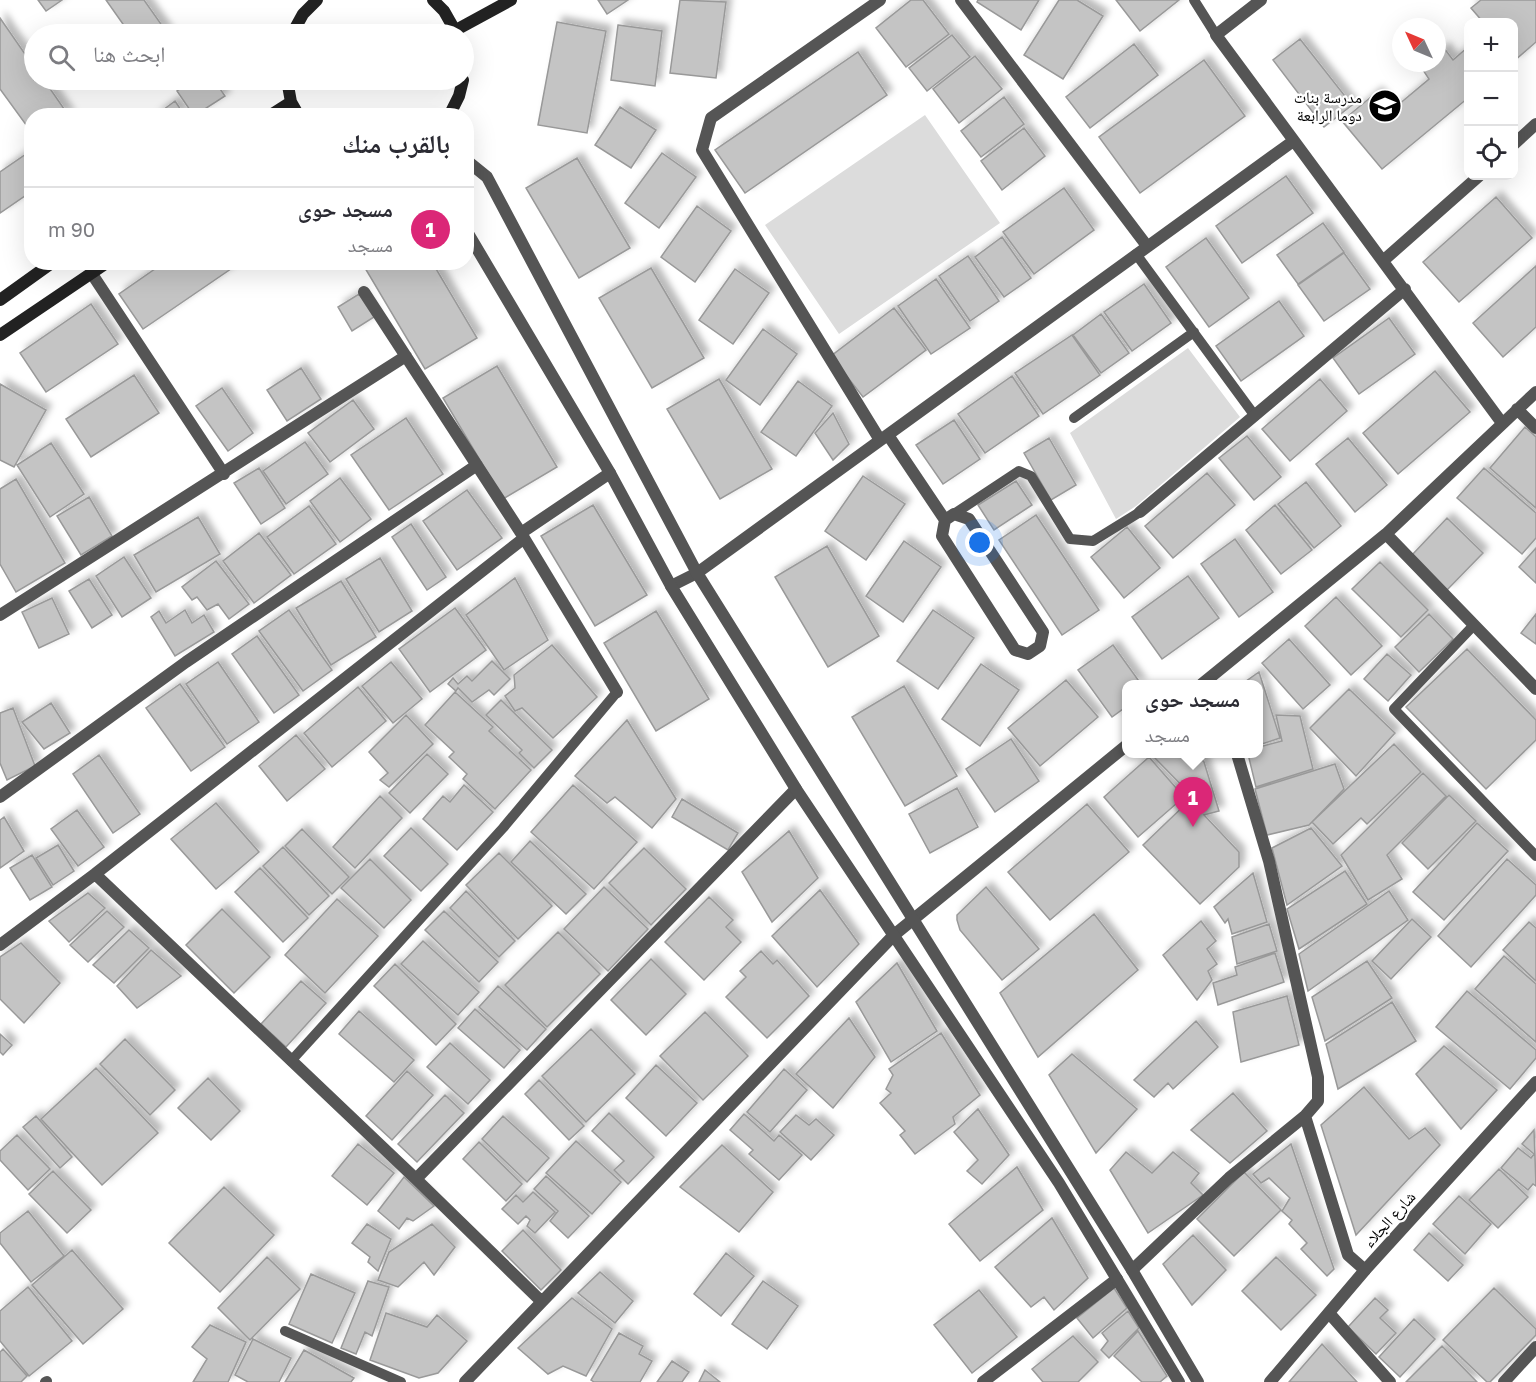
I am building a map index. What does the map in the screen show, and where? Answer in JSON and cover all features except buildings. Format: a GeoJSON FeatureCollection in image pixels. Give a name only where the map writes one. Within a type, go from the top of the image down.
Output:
{"type":"FeatureCollection","features":[{"type":"Feature","properties":{"kind":"main road"},"geometry":{"type":"LineString","coordinates":[[298,24],[303,14],[317,0]]}},
{"type":"Feature","properties":{"kind":"main road"},"geometry":{"type":"LineString","coordinates":[[433,0],[452,24]]}},
{"type":"Feature","properties":{"kind":"main road"},"geometry":{"type":"LineString","coordinates":[[470,24],[511,0]]}},
{"type":"Feature","properties":{"kind":"main road"},"geometry":{"type":"LineString","coordinates":[[289,90],[294,108]]}},
{"type":"Feature","properties":{"kind":"main road"},"geometry":{"type":"LineString","coordinates":[[453,108],[460,90]]}},
{"type":"Feature","properties":{"kind":"main road"},"geometry":{"type":"LineString","coordinates":[[282,108],[291,102]]}},
{"type":"Feature","properties":{"kind":"main road"},"geometry":{"type":"LineString","coordinates":[[0,300],[42,270]]}},
{"type":"Feature","properties":{"kind":"main road"},"geometry":{"type":"LineString","coordinates":[[0,335],[97,270]]}},
{"type":"Feature","properties":{"kind":"street"},"geometry":{"type":"LineString","coordinates":[[880,0],[711,118],[702,150],[884,438],[950,517],[969,519],[1043,632],[1040,646],[1028,654],[1015,650],[942,536],[950,517]]}},
{"type":"Feature","properties":{"kind":"street"},"geometry":{"type":"LineString","coordinates":[[961,0],[1147,246]]}},
{"type":"Feature","properties":{"kind":"street"},"geometry":{"type":"LineString","coordinates":[[1261,0],[1216,34],[1292,142],[1384,260],[1502,423]]}},
{"type":"Feature","properties":{"kind":"street"},"geometry":{"type":"LineString","coordinates":[[1518,140],[1536,124]]}},
{"type":"Feature","properties":{"kind":"street"},"geometry":{"type":"LineString","coordinates":[[671,586],[698,573],[1292,142]]}},
{"type":"Feature","properties":{"kind":"street"},"geometry":{"type":"LineString","coordinates":[[474,166],[487,177],[698,573],[1132,1270],[1198,1382]]}},
{"type":"Feature","properties":{"kind":"street"},"geometry":{"type":"LineString","coordinates":[[1384,260],[1474,180]]}},
{"type":"Feature","properties":{"kind":"street"},"geometry":{"type":"LineString","coordinates":[[474,244],[610,473],[671,586],[796,789],[1059,1183],[1179,1382]]}},
{"type":"Feature","properties":{"kind":"street"},"geometry":{"type":"LineString","coordinates":[[92,274],[224,474]]}},
{"type":"Feature","properties":{"kind":"street"},"geometry":{"type":"LineString","coordinates":[[1140,512],[1405,289]]}},
{"type":"Feature","properties":{"kind":"street"},"geometry":{"type":"LineString","coordinates":[[364,292],[522,536],[617,692]]}},
{"type":"Feature","properties":{"kind":"street"},"geometry":{"type":"LineString","coordinates":[[0,615],[406,356]]}},
{"type":"Feature","properties":{"kind":"street"},"geometry":{"type":"LineString","coordinates":[[1208,680],[1386,534],[1536,392]]}},
{"type":"Feature","properties":{"kind":"street"},"geometry":{"type":"LineString","coordinates":[[1517,409],[1536,428]]}},
{"type":"Feature","properties":{"kind":"street"},"geometry":{"type":"LineString","coordinates":[[0,797],[186,662],[477,465]]}},
{"type":"Feature","properties":{"kind":"street"},"geometry":{"type":"LineString","coordinates":[[0,945],[95,874],[522,536],[610,473]]}},
{"type":"Feature","properties":{"kind":"street"},"geometry":{"type":"LineString","coordinates":[[1386,534],[1536,689]]}},
{"type":"Feature","properties":{"kind":"street"},"geometry":{"type":"LineString","coordinates":[[465,1382],[894,934],[1122,749]]}},
{"type":"Feature","properties":{"kind":"street"},"geometry":{"type":"LineString","coordinates":[[1132,1270],[1229,1178],[1305,1116],[1318,1101],[1318,1077],[1269,861],[1238,758]]}},
{"type":"Feature","properties":{"kind":"street"},"geometry":{"type":"LineString","coordinates":[[416,1179],[796,789]]}},
{"type":"Feature","properties":{"kind":"street"},"geometry":{"type":"LineString","coordinates":[[95,874],[541,1301]]}},
{"type":"Feature","properties":{"kind":"street","name":"شارع الجلاء"},"geometry":{"type":"LineString","coordinates":[[1269,1382],[1365,1270],[1536,1082]]}},
{"type":"Feature","properties":{"kind":"street"},"geometry":{"type":"LineString","coordinates":[[1305,1116],[1348,1255],[1365,1270]]}},
{"type":"Feature","properties":{"kind":"street"},"geometry":{"type":"LineString","coordinates":[[983,1382],[1118,1280]]}},
{"type":"Feature","properties":{"kind":"street"},"geometry":{"type":"LineString","coordinates":[[1329,1313],[1390,1382]]}},
{"type":"Feature","properties":{"kind":"street"},"geometry":{"type":"LineString","coordinates":[[1504,1382],[1536,1347]]}},
{"type":"Feature","properties":{"kind":"lane"},"geometry":{"type":"LineString","coordinates":[[1194,0],[1216,34]]}},
{"type":"Feature","properties":{"kind":"lane"},"geometry":{"type":"LineString","coordinates":[[1136,254],[1255,416]]}},
{"type":"Feature","properties":{"kind":"lane"},"geometry":{"type":"LineString","coordinates":[[1074,418],[1194,332]]}},
{"type":"Feature","properties":{"kind":"lane"},"geometry":{"type":"LineString","coordinates":[[950,517],[1019,471],[1031,476],[1070,539],[1093,541],[1140,512]]}},
{"type":"Feature","properties":{"kind":"lane"},"geometry":{"type":"LineString","coordinates":[[1474,625],[1394,709],[1536,856]]}},
{"type":"Feature","properties":{"kind":"lane"},"geometry":{"type":"LineString","coordinates":[[291,1061],[503,828],[617,692]]}},
{"type":"Feature","properties":{"kind":"lane"},"geometry":{"type":"LineString","coordinates":[[285,1331],[401,1382]]}},
{"type":"Feature","properties":{"kind":"shaded area"},"geometry":{"type":"Polygon","coordinates":[[[925,115],[1000,223],[839,334],[765,225],[925,115]]]}},
{"type":"Feature","properties":{"kind":"shaded area"},"geometry":{"type":"Polygon","coordinates":[[[1188,348],[1240,417],[1136,506],[1116,519],[1070,433],[1188,348]]]}},
{"type":"Feature","properties":{"kind":"place","name":"مدرسة بنات دوما الرابعة"},"geometry":{"type":"Point","coordinates":[1385,106]}},
{"type":"Feature","properties":{"kind":"place","name":"مسجد حوى"},"geometry":{"type":"Point","coordinates":[1193,827]}}]}
